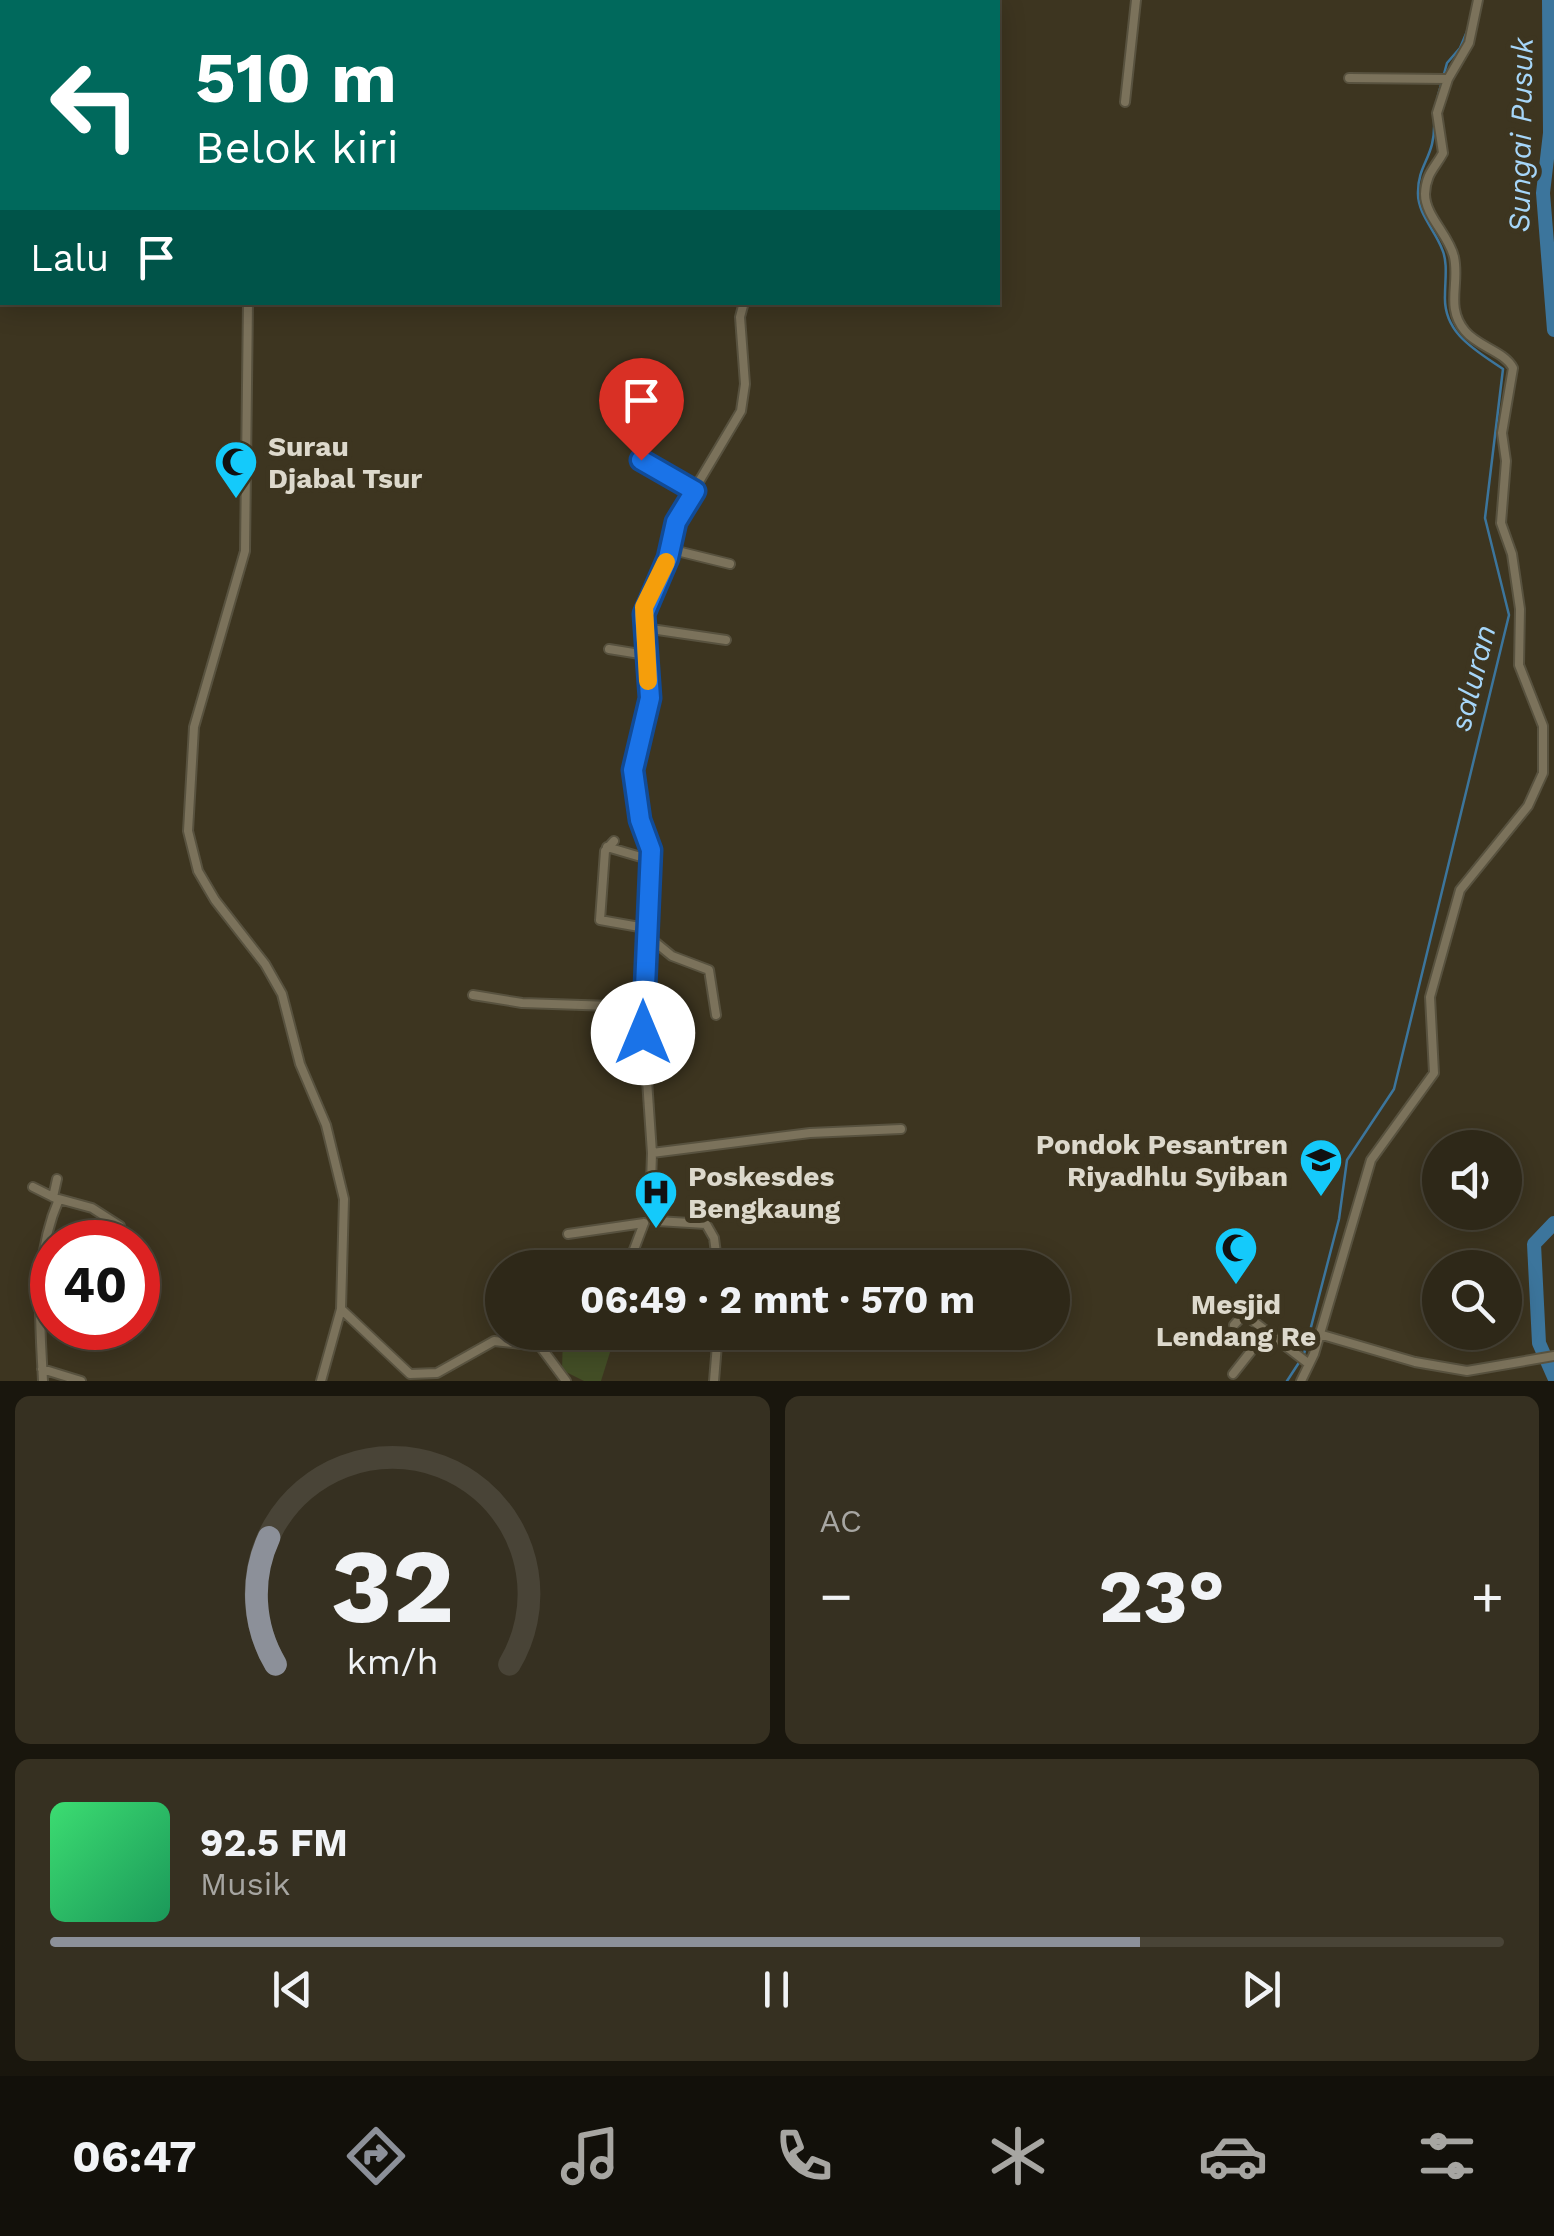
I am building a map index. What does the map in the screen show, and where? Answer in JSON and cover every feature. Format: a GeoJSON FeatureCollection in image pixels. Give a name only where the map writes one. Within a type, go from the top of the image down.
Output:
{"type":"FeatureCollection","features":[{"type":"Feature","properties":{"kind":"street"},"geometry":{"type":"LineString","coordinates":[[1125,102],[1136,0]]}},
{"type":"Feature","properties":{"kind":"street"},"geometry":{"type":"LineString","coordinates":[[1301,1381],[1305,1362],[1320,1334],[1371,1160],[1434,1072],[1430,997],[1460,890],[1523,814],[1541,779],[1550,748],[1520,665],[1520,609],[1512,554],[1501,524],[1506,466],[1502,433],[1513,368],[1507,360],[1473,340],[1457,319],[1452,302],[1456,272],[1452,250],[1425,198],[1428,173],[1444,153],[1437,113],[1444,79],[1469,43],[1478,0]]}},
{"type":"Feature","properties":{"kind":"street"},"geometry":{"type":"LineString","coordinates":[[1349,78],[1444,79]]}},
{"type":"Feature","properties":{"kind":"street"},"geometry":{"type":"LineString","coordinates":[[248,305],[245,551],[194,728],[188,831],[198,871],[282,994],[300,1064],[326,1125],[344,1199],[341,1309],[322,1381]]}},
{"type":"Feature","properties":{"kind":"street"},"geometry":{"type":"LineString","coordinates":[[634,1250],[648,1220],[652,1154],[642,1008],[651,860],[650,844],[635,802],[633,770],[649,705],[646,601],[670,549],[676,522],[743,404],[740,330],[744,305]]}},
{"type":"Feature","properties":{"kind":"street"},"geometry":{"type":"LineString","coordinates":[[641,460],[695,491]]}},
{"type":"Feature","properties":{"kind":"street"},"geometry":{"type":"LineString","coordinates":[[670,549],[730,564]]}},
{"type":"Feature","properties":{"kind":"street"},"geometry":{"type":"LineString","coordinates":[[644,628],[726,640]]}},
{"type":"Feature","properties":{"kind":"street"},"geometry":{"type":"LineString","coordinates":[[608,649],[646,655]]}},
{"type":"Feature","properties":{"kind":"street"},"geometry":{"type":"LineString","coordinates":[[1541,779],[1554,786]]}},
{"type":"Feature","properties":{"kind":"street"},"geometry":{"type":"LineString","coordinates":[[651,860],[610,844],[600,920],[645,931],[672,956],[709,970],[716,1015]]}},
{"type":"Feature","properties":{"kind":"street"},"geometry":{"type":"LineString","coordinates":[[473,995],[522,1003],[642,1008]]}},
{"type":"Feature","properties":{"kind":"street"},"geometry":{"type":"LineString","coordinates":[[652,1154],[810,1133],[900,1130]]}},
{"type":"Feature","properties":{"kind":"street"},"geometry":{"type":"LineString","coordinates":[[42,1381],[37,1339],[42,1264],[58,1179]]}},
{"type":"Feature","properties":{"kind":"street"},"geometry":{"type":"LineString","coordinates":[[34,1187],[96,1210],[111,1220]]}},
{"type":"Feature","properties":{"kind":"street"},"geometry":{"type":"LineString","coordinates":[[568,1234],[648,1220],[706,1224],[716,1250]]}},
{"type":"Feature","properties":{"kind":"street"},"geometry":{"type":"LineString","coordinates":[[341,1309],[410,1374],[437,1373],[499,1340],[540,1346],[566,1381]]}},
{"type":"Feature","properties":{"kind":"street"},"geometry":{"type":"LineString","coordinates":[[1234,1325],[1244,1314],[1305,1362]]}},
{"type":"Feature","properties":{"kind":"street"},"geometry":{"type":"LineString","coordinates":[[1233,1374],[1267,1331]]}},
{"type":"Feature","properties":{"kind":"street"},"geometry":{"type":"LineString","coordinates":[[1320,1334],[1441,1368],[1480,1371],[1513,1360],[1554,1356]]}},
{"type":"Feature","properties":{"kind":"street"},"geometry":{"type":"LineString","coordinates":[[714,1381],[717,1350]]}},
{"type":"Feature","properties":{"kind":"street"},"geometry":{"type":"LineString","coordinates":[[42,1369],[81,1381]]}},
{"type":"Feature","properties":{"kind":"green space"},"geometry":{"type":"Polygon","coordinates":[[[563,1350],[611,1350],[601,1381],[584,1381],[562,1370],[563,1350]]]}},
{"type":"Feature","properties":{"kind":"waterway","name":"Sungai Pusuk"},"geometry":{"type":"LineString","coordinates":[[1549,0],[1550,133],[1543,193],[1554,330]]}},
{"type":"Feature","properties":{"kind":"waterway","name":"saluran"},"geometry":{"type":"LineString","coordinates":[[1436,103],[1447,63],[1460,48],[1468,29]]}},
{"type":"Feature","properties":{"kind":"waterway","name":"saluran"},"geometry":{"type":"LineString","coordinates":[[1304,1354],[1339,1219],[1347,1160],[1394,1089],[1509,615],[1485,518],[1503,369],[1463,339],[1449,320],[1444,254],[1418,200],[1434,120]]}},
{"type":"Feature","properties":{"kind":"waterway","name":"Sungai Pusuk"},"geometry":{"type":"LineString","coordinates":[[1554,1223],[1534,1244],[1539,1343],[1554,1377]]}},
{"type":"Feature","properties":{"kind":"waterway","name":"saluran"},"geometry":{"type":"LineString","coordinates":[[1287,1381],[1300,1361]]}},
{"type":"Feature","properties":{"kind":"slow traffic"},"geometry":{"type":"LineString","coordinates":[[648,681],[644,607],[666,562]]}},
{"type":"Feature","properties":{"kind":"place","name":"Surau Djabal Tsur"},"geometry":{"type":"Point","coordinates":[236,500]}},
{"type":"Feature","properties":{"kind":"place","name":"Pondok Pesantren Riyadhlu Syiban"},"geometry":{"type":"Point","coordinates":[1321,1198]}},
{"type":"Feature","properties":{"kind":"place","name":"Poskesdes Bengkaung"},"geometry":{"type":"Point","coordinates":[656,1230]}},
{"type":"Feature","properties":{"kind":"place","name":"Mesjid Lendang Re"},"geometry":{"type":"Point","coordinates":[1236,1286]}},
{"type":"Feature","properties":{"kind":"route"},"geometry":{"type":"LineString","coordinates":[[641,460],[695,491],[676,522],[668,558],[646,601],[644,614],[650,698],[633,770],[642,830],[651,850],[643,961],[643,1033]]}}]}
